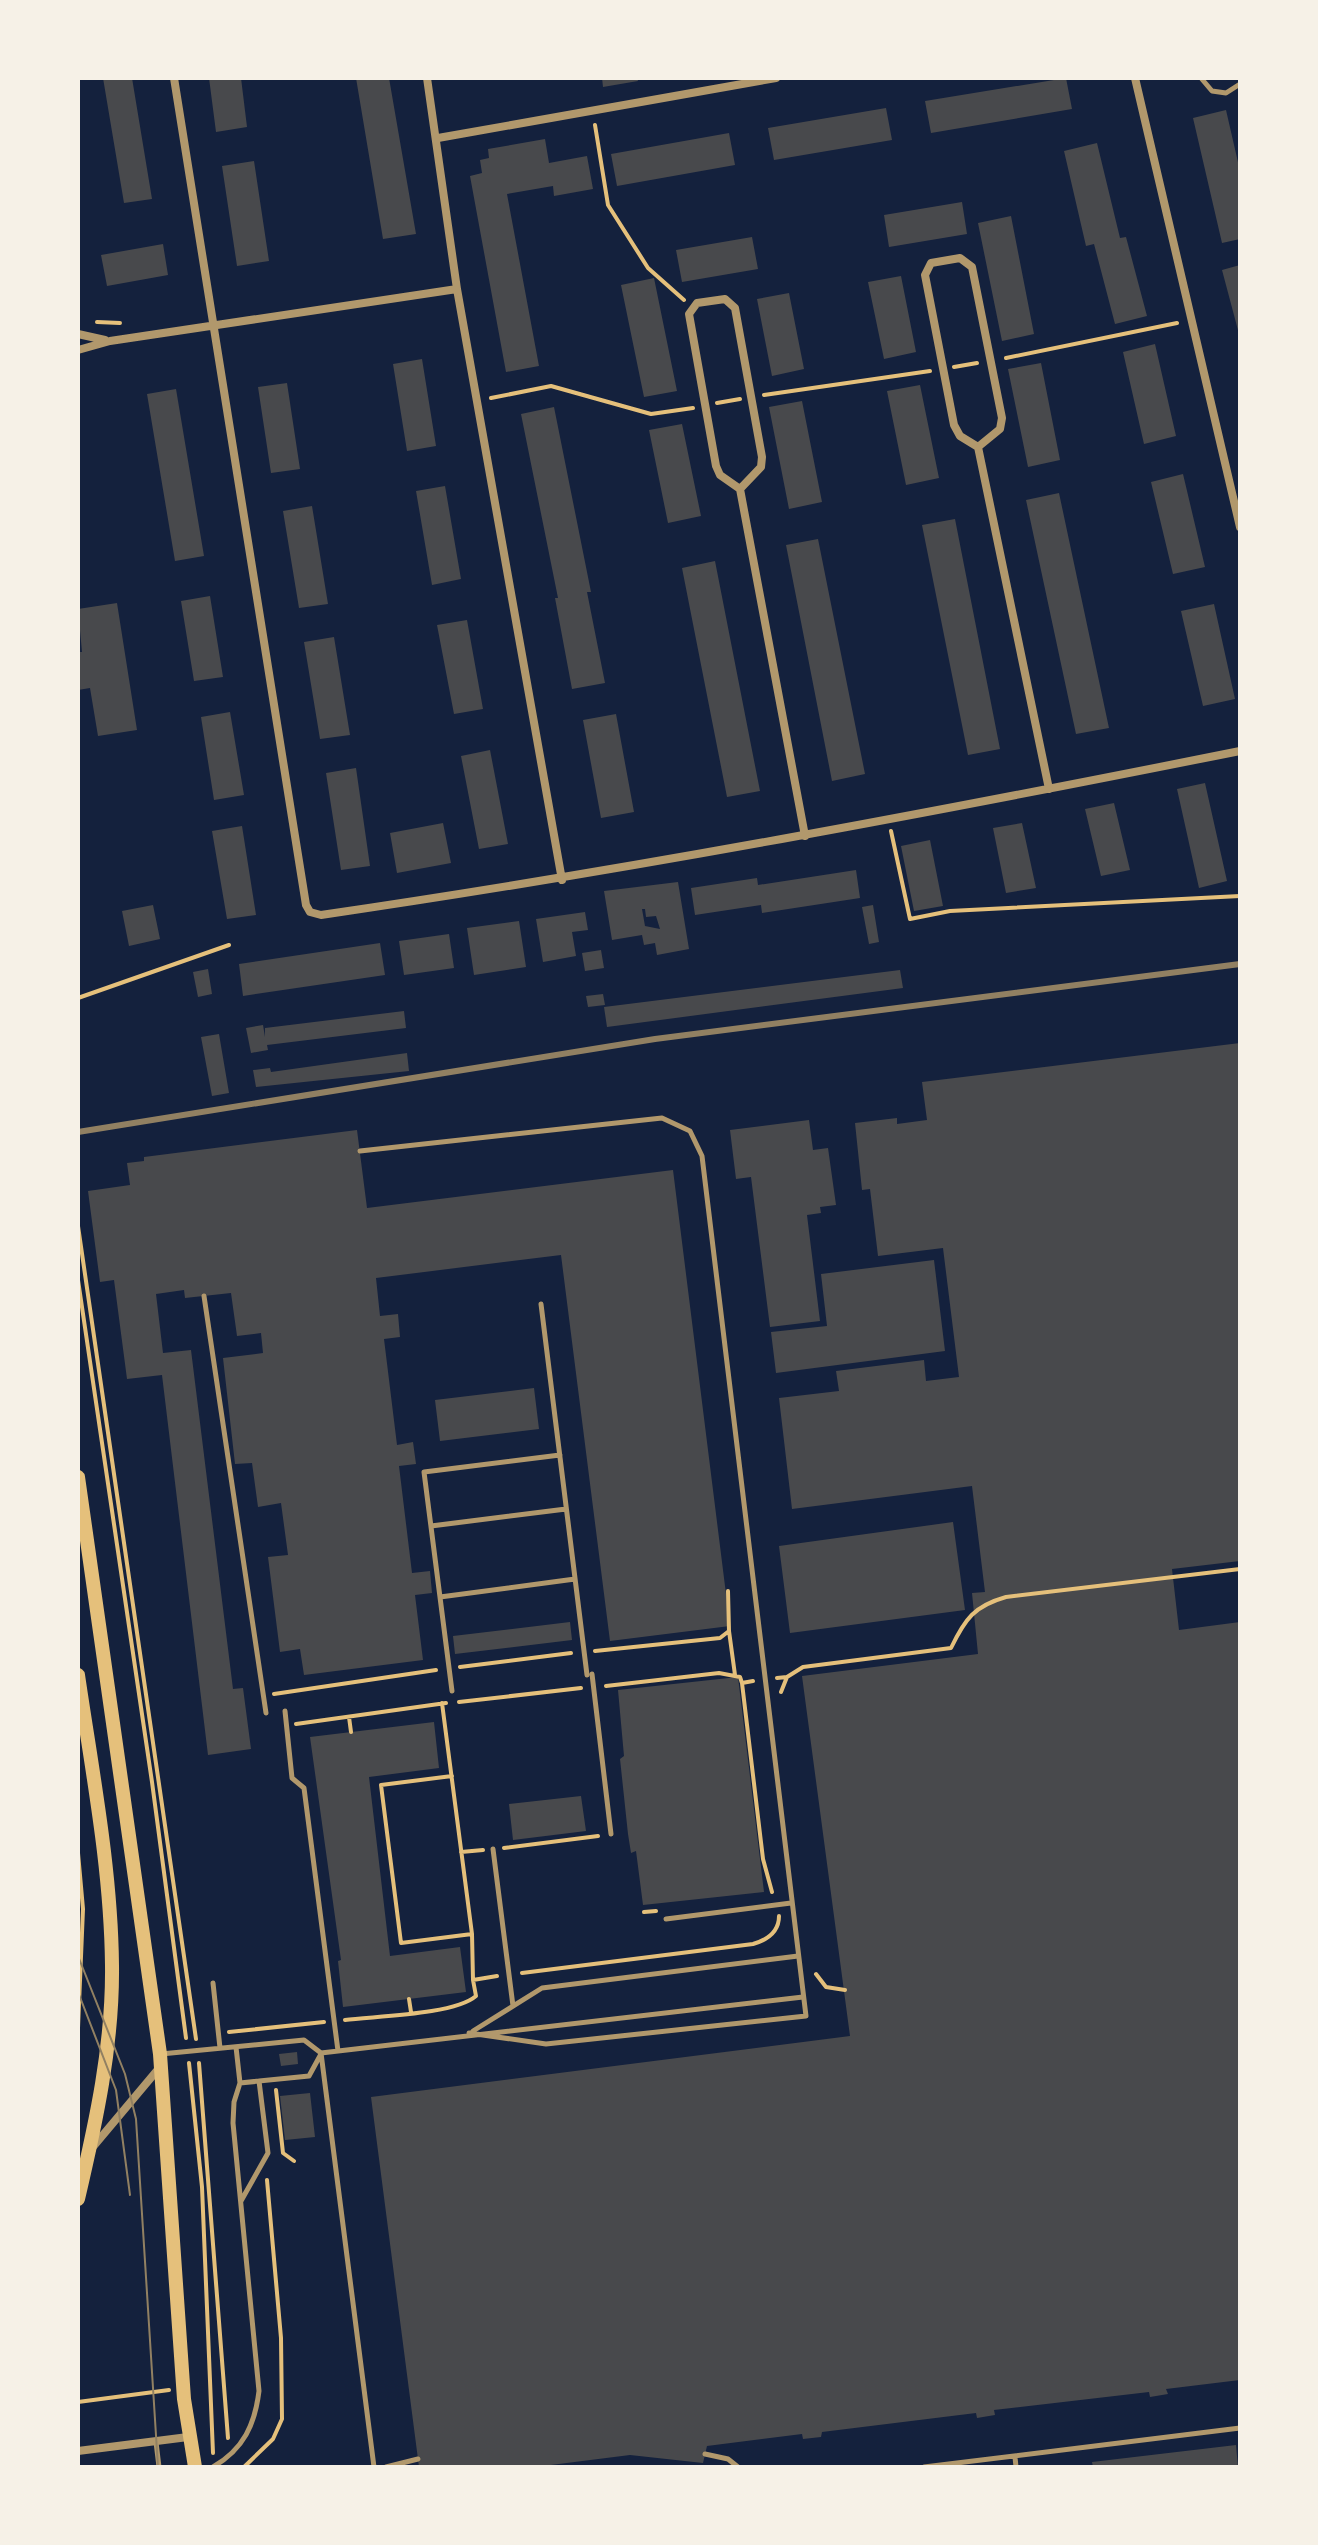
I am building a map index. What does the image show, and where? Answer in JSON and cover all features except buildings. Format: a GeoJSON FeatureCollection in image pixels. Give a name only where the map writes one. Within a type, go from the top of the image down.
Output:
{"type":"FeatureCollection","features":[{"type":"Feature","properties":{"kind":"main road"},"geometry":{"type":"LineString","coordinates":[[78,1477],[160,2060],[183,2389],[195,2467]]}},
{"type":"Feature","properties":{"kind":"main road"},"geometry":{"type":"LineString","coordinates":[[78,1675],[109,1894],[112,1967],[103,2087],[78,2199]]}},
{"type":"Feature","properties":{"kind":"street"},"geometry":{"type":"LineString","coordinates":[[174,78],[306,905],[310,912],[321,915],[562,880],[888,821],[1240,751]]}},
{"type":"Feature","properties":{"kind":"street"},"geometry":{"type":"LineString","coordinates":[[427,78],[438,138],[457,289],[562,880]]}},
{"type":"Feature","properties":{"kind":"street"},"geometry":{"type":"LineString","coordinates":[[438,138],[776,78]]}},
{"type":"Feature","properties":{"kind":"street"},"geometry":{"type":"LineString","coordinates":[[1135,78],[1240,527]]}},
{"type":"Feature","properties":{"kind":"street"},"geometry":{"type":"LineString","coordinates":[[978,447],[1000,429],[1002,418],[972,267],[960,258],[931,263],[925,275],[954,425],[960,436],[978,447],[1049,789]]}},
{"type":"Feature","properties":{"kind":"street"},"geometry":{"type":"LineString","coordinates":[[78,350],[110,341],[457,289]]}},
{"type":"Feature","properties":{"kind":"street"},"geometry":{"type":"LineString","coordinates":[[740,489],[761,467],[762,457],[732,302],[725,299],[692,307],[689,314],[720,475],[740,489],[805,836]]}},
{"type":"Feature","properties":{"kind":"street"},"geometry":{"type":"LineString","coordinates":[[78,334],[110,341]]}},
{"type":"Feature","properties":{"kind":"street"},"geometry":{"type":"LineString","coordinates":[[89,2153],[160,2060]]}},
{"type":"Feature","properties":{"kind":"street"},"geometry":{"type":"LineString","coordinates":[[78,2451],[188,2437]]}},
{"type":"Feature","properties":{"kind":"lane"},"geometry":{"type":"LineString","coordinates":[[1201,78],[1212,91],[1226,93],[1240,84]]}},
{"type":"Feature","properties":{"kind":"lane"},"geometry":{"type":"LineString","coordinates":[[360,1151],[662,1118],[690,1131],[702,1156],[806,2016],[546,2044],[469,2033]]}},
{"type":"Feature","properties":{"kind":"lane"},"geometry":{"type":"LineString","coordinates":[[204,1296],[266,1713]]}},
{"type":"Feature","properties":{"kind":"lane"},"geometry":{"type":"LineString","coordinates":[[541,1304],[584,1652],[594,1688],[611,1834]]}},
{"type":"Feature","properties":{"kind":"lane"},"geometry":{"type":"LineString","coordinates":[[452,1691],[424,1472],[560,1455]]}},
{"type":"Feature","properties":{"kind":"lane"},"geometry":{"type":"LineString","coordinates":[[431,1526],[566,1509]]}},
{"type":"Feature","properties":{"kind":"lane"},"geometry":{"type":"LineString","coordinates":[[440,1597],[575,1579]]}},
{"type":"Feature","properties":{"kind":"lane"},"geometry":{"type":"LineString","coordinates":[[285,1711],[292,1778],[304,1788],[338,2051]]}},
{"type":"Feature","properties":{"kind":"lane"},"geometry":{"type":"LineString","coordinates":[[493,1849],[513,2006]]}},
{"type":"Feature","properties":{"kind":"lane"},"geometry":{"type":"LineString","coordinates":[[666,1919],[791,1903]]}},
{"type":"Feature","properties":{"kind":"lane"},"geometry":{"type":"LineString","coordinates":[[469,2033],[542,1988],[798,1956]]}},
{"type":"Feature","properties":{"kind":"lane"},"geometry":{"type":"LineString","coordinates":[[213,1983],[220,2048]]}},
{"type":"Feature","properties":{"kind":"lane"},"geometry":{"type":"LineString","coordinates":[[160,2060],[187,2052],[304,2040],[321,2053],[469,2033],[803,1997]]}},
{"type":"Feature","properties":{"kind":"lane"},"geometry":{"type":"LineString","coordinates":[[215,2466],[239,2446],[255,2423],[259,2391],[233,2123],[234,2102],[240,2083],[236,2047]]}},
{"type":"Feature","properties":{"kind":"lane"},"geometry":{"type":"LineString","coordinates":[[240,2083],[309,2076],[321,2053]]}},
{"type":"Feature","properties":{"kind":"lane"},"geometry":{"type":"LineString","coordinates":[[321,2053],[374,2467]]}},
{"type":"Feature","properties":{"kind":"lane"},"geometry":{"type":"LineString","coordinates":[[241,2201],[268,2153],[259,2081]]}},
{"type":"Feature","properties":{"kind":"lane"},"geometry":{"type":"LineString","coordinates":[[924,2467],[1240,2428]]}},
{"type":"Feature","properties":{"kind":"lane"},"geometry":{"type":"LineString","coordinates":[[156,2442],[159,2467]]}},
{"type":"Feature","properties":{"kind":"lane"},"geometry":{"type":"LineString","coordinates":[[705,2454],[728,2459],[738,2467]]}},
{"type":"Feature","properties":{"kind":"lane"},"geometry":{"type":"LineString","coordinates":[[1015,2457],[1016,2467]]}},
{"type":"Feature","properties":{"kind":"lane"},"geometry":{"type":"LineString","coordinates":[[386,2467],[418,2459]]}},
{"type":"Feature","properties":{"kind":"path"},"geometry":{"type":"LineString","coordinates":[[592,109],[608,205],[648,268],[692,307]]}},
{"type":"Feature","properties":{"kind":"path"},"geometry":{"type":"LineString","coordinates":[[477,400],[551,386],[651,414],[990,361],[1192,320]]}},
{"type":"Feature","properties":{"kind":"path"},"geometry":{"type":"LineString","coordinates":[[888,821],[910,919],[950,911],[1240,896]]}},
{"type":"Feature","properties":{"kind":"path"},"geometry":{"type":"LineString","coordinates":[[78,998],[229,945]]}},
{"type":"Feature","properties":{"kind":"path"},"geometry":{"type":"LineString","coordinates":[[78,1226],[195,2032],[225,2366],[228,2438]]}},
{"type":"Feature","properties":{"kind":"path"},"geometry":{"type":"LineString","coordinates":[[78,1280],[167,1886],[187,2052],[202,2187],[215,2466]]}},
{"type":"Feature","properties":{"kind":"path"},"geometry":{"type":"LineString","coordinates":[[742,1683],[787,1677],[803,1667],[951,1648],[967,1615],[984,1603],[1006,1597],[1240,1569]]}},
{"type":"Feature","properties":{"kind":"path"},"geometry":{"type":"LineString","coordinates":[[473,1980],[753,1944],[767,1939],[777,1927],[776,1904],[763,1859],[742,1683],[735,1675],[728,1591]]}},
{"type":"Feature","properties":{"kind":"path"},"geometry":{"type":"LineString","coordinates":[[263,1695],[449,1668],[720,1638],[729,1631]]}},
{"type":"Feature","properties":{"kind":"path"},"geometry":{"type":"LineString","coordinates":[[286,1725],[442,1703],[719,1673],[735,1675]]}},
{"type":"Feature","properties":{"kind":"path"},"geometry":{"type":"LineString","coordinates":[[195,2032],[218,2033],[411,2012],[471,2000],[476,1996],[472,1934],[441,1692]]}},
{"type":"Feature","properties":{"kind":"path"},"geometry":{"type":"LineString","coordinates":[[349,1717],[351,1732]]}},
{"type":"Feature","properties":{"kind":"path"},"geometry":{"type":"LineString","coordinates":[[452,1776],[381,1785],[395,1896],[401,1943],[472,1934]]}},
{"type":"Feature","properties":{"kind":"path"},"geometry":{"type":"LineString","coordinates":[[461,1852],[611,1834]]}},
{"type":"Feature","properties":{"kind":"path"},"geometry":{"type":"LineString","coordinates":[[78,1853],[83,1909],[78,2028]]}},
{"type":"Feature","properties":{"kind":"path"},"geometry":{"type":"LineString","coordinates":[[409,1999],[411,2012]]}},
{"type":"Feature","properties":{"kind":"path"},"geometry":{"type":"LineString","coordinates":[[274,2080],[283,2153],[294,2161]]}},
{"type":"Feature","properties":{"kind":"path"},"geometry":{"type":"LineString","coordinates":[[272,2130],[269,2101],[276,2094]]}},
{"type":"Feature","properties":{"kind":"path"},"geometry":{"type":"LineString","coordinates":[[244,2467],[273,2439],[282,2419],[281,2338],[267,2174]]}},
{"type":"Feature","properties":{"kind":"path"},"geometry":{"type":"LineString","coordinates":[[210,2367],[225,2366]]}},
{"type":"Feature","properties":{"kind":"path"},"geometry":{"type":"LineString","coordinates":[[78,2402],[211,2386]]}},
{"type":"Feature","properties":{"kind":"tram line"},"geometry":{"type":"LineString","coordinates":[[78,1956],[125,2074],[136,2119],[158,2467]]}},
{"type":"Feature","properties":{"kind":"tram line"},"geometry":{"type":"LineString","coordinates":[[78,1992],[116,2090],[130,2195]]}},
{"type":"Feature","properties":{"kind":"railway"},"geometry":{"type":"LineString","coordinates":[[78,1132],[655,1039],[1240,964]]}}]}
